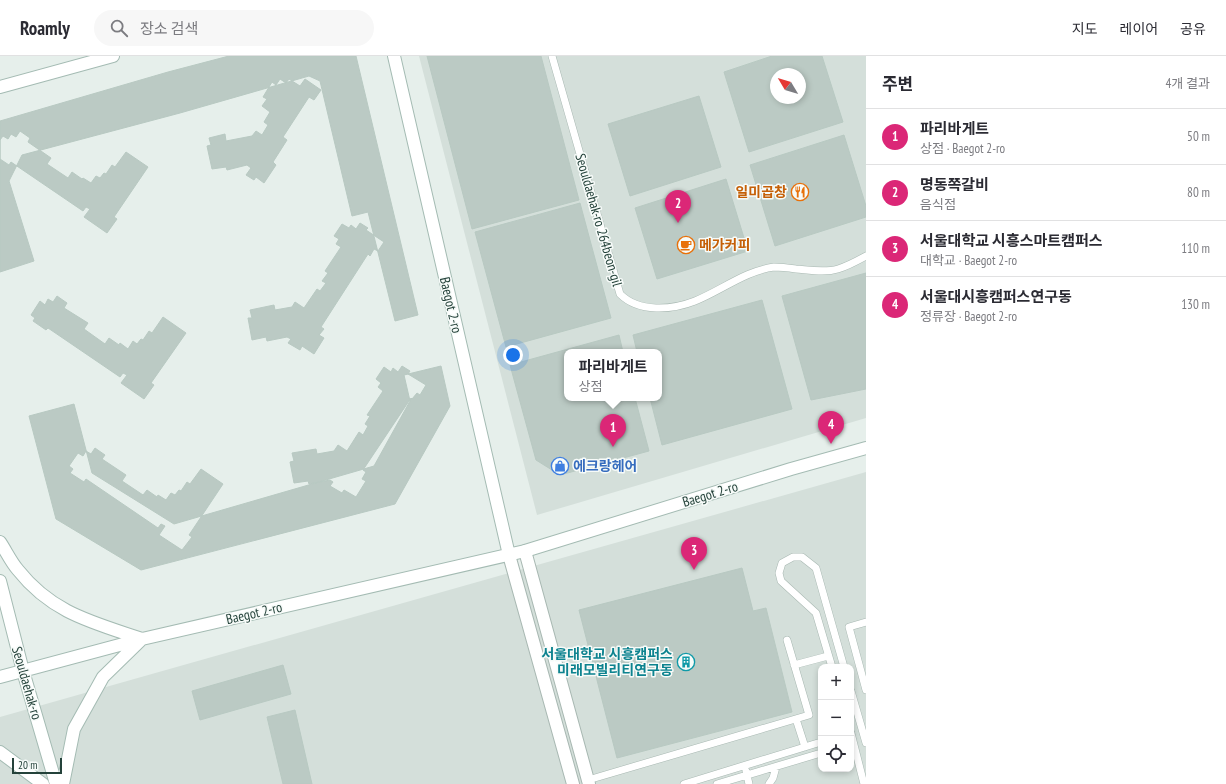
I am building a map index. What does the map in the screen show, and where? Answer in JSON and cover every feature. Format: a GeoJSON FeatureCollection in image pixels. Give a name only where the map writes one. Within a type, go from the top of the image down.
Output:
{"type":"FeatureCollection","features":[{"type":"Feature","properties":{"kind":"street"},"geometry":{"type":"LineString","coordinates":[[0,87],[113,56]]}},
{"type":"Feature","properties":{"kind":"street","name":"Baegot 2-ro"},"geometry":{"type":"LineString","coordinates":[[394,56],[509,555]]}},
{"type":"Feature","properties":{"kind":"street","name":"Baegot 2-ro"},"geometry":{"type":"LineString","coordinates":[[0,677],[142,638],[525,551],[791,469],[866,448]]}},
{"type":"Feature","properties":{"kind":"street"},"geometry":{"type":"LineString","coordinates":[[0,542],[18,570],[37,590],[58,607],[74,616],[142,638],[103,677],[74,728],[63,784]]}},
{"type":"Feature","properties":{"kind":"street"},"geometry":{"type":"LineString","coordinates":[[525,551],[588,782]]}},
{"type":"Feature","properties":{"kind":"street"},"geometry":{"type":"LineString","coordinates":[[509,555],[572,784]]}},
{"type":"Feature","properties":{"kind":"street","name":"Seouldaehak-ro"},"geometry":{"type":"LineString","coordinates":[[0,581],[23,671],[56,784]]}},
{"type":"Feature","properties":{"kind":"street"},"geometry":{"type":"LineString","coordinates":[[0,752],[43,784]]}},
{"type":"Feature","properties":{"kind":"lane","name":"Seouldaehak-ro 264beon-gil"},"geometry":{"type":"LineString","coordinates":[[552,56],[620,294],[627,301],[637,306],[651,308],[680,305],[695,301],[748,274],[762,270],[775,267],[837,270],[866,256]]}},
{"type":"Feature","properties":{"kind":"lane"},"geometry":{"type":"LineString","coordinates":[[831,664],[816,613],[781,581],[778,573],[782,563],[793,557],[802,557],[816,568],[843,664]]}},
{"type":"Feature","properties":{"kind":"lane"},"geometry":{"type":"LineString","coordinates":[[866,622],[849,627],[866,690]]}},
{"type":"Feature","properties":{"kind":"lane"},"geometry":{"type":"LineString","coordinates":[[588,782],[808,715],[787,640]]}},
{"type":"Feature","properties":{"kind":"lane"},"geometry":{"type":"LineString","coordinates":[[794,665],[828,656]]}},
{"type":"Feature","properties":{"kind":"lane"},"geometry":{"type":"LineString","coordinates":[[854,700],[866,741],[854,743]]}},
{"type":"Feature","properties":{"kind":"lane"},"geometry":{"type":"LineString","coordinates":[[796,719],[805,747]]}},
{"type":"Feature","properties":{"kind":"lane"},"geometry":{"type":"LineString","coordinates":[[854,732],[862,730]]}},
{"type":"Feature","properties":{"kind":"lane"},"geometry":{"type":"LineString","coordinates":[[684,784],[818,743]]}},
{"type":"Feature","properties":{"kind":"lane"},"geometry":{"type":"LineString","coordinates":[[854,750],[864,784]]}},
{"type":"Feature","properties":{"kind":"lane"},"geometry":{"type":"LineString","coordinates":[[717,784],[738,781],[747,775],[818,754]]}},
{"type":"Feature","properties":{"kind":"lane"},"geometry":{"type":"LineString","coordinates":[[744,766],[750,784]]}},
{"type":"Feature","properties":{"kind":"lane"},"geometry":{"type":"LineString","coordinates":[[770,784],[776,767]]}},
{"type":"Feature","properties":{"kind":"lane"},"geometry":{"type":"LineString","coordinates":[[735,769],[738,781]]}},
{"type":"Feature","properties":{"kind":"shaded area"},"geometry":{"type":"Polygon","coordinates":[[[419,56],[866,56],[866,418],[537,515],[419,56]]]}},
{"type":"Feature","properties":{"kind":"shaded area"},"geometry":{"type":"Polygon","coordinates":[[[866,472],[866,784],[0,784],[0,717],[866,472]]]}},
{"type":"Feature","properties":{"kind":"building"},"geometry":{"type":"Polygon","coordinates":[[[229,56],[356,56],[418,315],[395,321],[368,212],[352,216],[320,81],[309,76],[180,113],[22,155],[9,181],[34,261],[0,272],[0,121],[168,72],[229,56]]]}},
{"type":"Feature","properties":{"kind":"building"},"geometry":{"type":"Polygon","coordinates":[[[427,56],[541,56],[579,200],[472,229],[427,56]]]}},
{"type":"Feature","properties":{"kind":"building"},"geometry":{"type":"Polygon","coordinates":[[[772,56],[822,56],[843,122],[749,152],[724,72],[772,56]]]}},
{"type":"Feature","properties":{"kind":"building"},"geometry":{"type":"Polygon","coordinates":[[[280,79],[286,83],[289,79],[300,86],[305,79],[321,90],[314,100],[309,97],[283,137],[287,140],[273,162],[276,165],[264,183],[256,177],[254,180],[246,175],[251,168],[247,165],[227,170],[226,167],[212,169],[207,146],[211,145],[209,138],[225,134],[226,141],[252,136],[256,131],[262,135],[268,125],[264,122],[270,112],[262,106],[267,99],[263,97],[272,82],[276,85],[280,79]]]}},
{"type":"Feature","properties":{"kind":"building"},"geometry":{"type":"Polygon","coordinates":[[[699,96],[721,167],[630,196],[608,124],[699,96]]]}},
{"type":"Feature","properties":{"kind":"building"},"geometry":{"type":"Polygon","coordinates":[[[20,131],[30,138],[28,142],[51,158],[47,164],[68,178],[72,172],[91,183],[96,176],[100,178],[104,173],[106,174],[112,165],[115,167],[126,152],[148,167],[114,217],[117,219],[107,233],[84,217],[90,209],[86,207],[83,211],[11,162],[9,165],[0,159],[0,140],[3,136],[8,139],[11,134],[16,137],[20,131]]]}},
{"type":"Feature","properties":{"kind":"building"},"geometry":{"type":"Polygon","coordinates":[[[844,135],[866,206],[866,217],[775,246],[750,165],[844,135]]]}},
{"type":"Feature","properties":{"kind":"building"},"geometry":{"type":"Polygon","coordinates":[[[726,179],[748,251],[657,279],[635,208],[726,179]]]}},
{"type":"Feature","properties":{"kind":"building"},"geometry":{"type":"Polygon","coordinates":[[[580,203],[611,318],[506,347],[475,232],[580,203]]]}},
{"type":"Feature","properties":{"kind":"building"},"geometry":{"type":"Polygon","coordinates":[[[360,223],[368,228],[366,230],[384,242],[378,251],[374,249],[370,256],[368,254],[321,327],[324,329],[319,335],[324,338],[314,354],[302,346],[300,350],[288,343],[291,339],[287,337],[267,341],[266,337],[252,340],[248,318],[252,318],[250,310],[274,305],[275,310],[292,307],[295,302],[304,308],[317,289],[320,291],[326,283],[322,281],[328,273],[325,271],[341,247],[336,244],[339,239],[334,236],[342,224],[349,228],[351,225],[356,229],[360,223]]]}},
{"type":"Feature","properties":{"kind":"building"},"geometry":{"type":"Polygon","coordinates":[[[866,273],[866,389],[811,400],[782,296],[866,273]]]}},
{"type":"Feature","properties":{"kind":"building"},"geometry":{"type":"Polygon","coordinates":[[[57,296],[67,303],[64,308],[88,323],[84,329],[105,344],[109,338],[128,349],[133,341],[137,344],[141,339],[143,340],[149,331],[152,333],[163,317],[186,333],[151,383],[154,385],[144,399],[121,383],[127,375],[123,373],[120,377],[48,328],[46,330],[33,321],[35,318],[31,315],[40,301],[45,305],[48,299],[53,302],[57,296]]]}},
{"type":"Feature","properties":{"kind":"building"},"geometry":{"type":"Polygon","coordinates":[[[762,300],[792,409],[662,445],[651,401],[662,401],[662,349],[636,349],[633,335],[762,300]]]}},
{"type":"Feature","properties":{"kind":"building"},"geometry":{"type":"Polygon","coordinates":[[[619,335],[622,349],[568,349],[619,335]]]}},
{"type":"Feature","properties":{"kind":"building"},"geometry":{"type":"Polygon","coordinates":[[[564,350],[564,401],[636,401],[649,451],[560,475],[536,460],[510,365],[564,350]]]}},
{"type":"Feature","properties":{"kind":"building"},"geometry":{"type":"Polygon","coordinates":[[[402,366],[410,371],[408,374],[426,385],[420,395],[417,393],[412,399],[411,398],[363,470],[366,472],[362,479],[366,481],[356,497],[344,490],[342,493],[330,486],[333,482],[330,480],[309,484],[308,481],[294,483],[290,462],[294,461],[292,453],[316,449],[317,454],[334,451],[338,445],[347,451],[359,432],[363,435],[368,426],[365,424],[370,416],[367,415],[383,391],[378,387],[381,383],[376,379],[384,367],[391,372],[393,368],[398,372],[402,366]]]}},
{"type":"Feature","properties":{"kind":"building"},"geometry":{"type":"Polygon","coordinates":[[[441,366],[450,406],[395,504],[141,570],[56,519],[29,416],[74,404],[92,473],[174,524],[374,466],[410,401],[404,375],[441,366]]]}},
{"type":"Feature","properties":{"kind":"building"},"geometry":{"type":"Polygon","coordinates":[[[95,448],[105,455],[102,459],[126,475],[122,481],[143,495],[147,490],[157,497],[158,495],[166,500],[171,493],[175,495],[179,490],[181,491],[187,482],[190,484],[201,469],[223,484],[189,535],[192,537],[182,550],[159,535],[165,526],[161,524],[158,528],[86,479],[84,482],[70,473],[73,469],[69,466],[78,453],[83,456],[86,451],[91,454],[95,448]]]}},
{"type":"Feature","properties":{"kind":"building","name":"서울대학교 시흥캠퍼스 미래모빌리티연구동"},"geometry":{"type":"Polygon","coordinates":[[[742,568],[753,611],[766,608],[792,712],[617,758],[579,610],[742,568]]]}},
{"type":"Feature","properties":{"kind":"building"},"geometry":{"type":"Polygon","coordinates":[[[283,665],[291,694],[200,720],[192,691],[283,665]]]}},
{"type":"Feature","properties":{"kind":"building"},"geometry":{"type":"Polygon","coordinates":[[[295,710],[312,784],[283,784],[267,717],[295,710]]]}},
{"type":"Feature","properties":{"kind":"place","name":"일미곱창"},"geometry":{"type":"Point","coordinates":[800,192]}},
{"type":"Feature","properties":{"kind":"place","name":"명동쪽갈비"},"geometry":{"type":"Point","coordinates":[678,223]}},
{"type":"Feature","properties":{"kind":"place","name":"메가커피"},"geometry":{"type":"Point","coordinates":[686,245]}},
{"type":"Feature","properties":{"kind":"place","name":"서울대시흥캠퍼스연구동"},"geometry":{"type":"Point","coordinates":[831,444]}},
{"type":"Feature","properties":{"kind":"place","name":"파리바게트"},"geometry":{"type":"Point","coordinates":[613,447]}},
{"type":"Feature","properties":{"kind":"place","name":"에크랑헤어"},"geometry":{"type":"Point","coordinates":[560,466]}},
{"type":"Feature","properties":{"kind":"place","name":"서울대학교 시흥스마트캠퍼스"},"geometry":{"type":"Point","coordinates":[694,570]}},
{"type":"Feature","properties":{"kind":"place","name":"서울대학교 시흥캠퍼스 미래모빌리티연구동"},"geometry":{"type":"Point","coordinates":[686,662]}}]}
